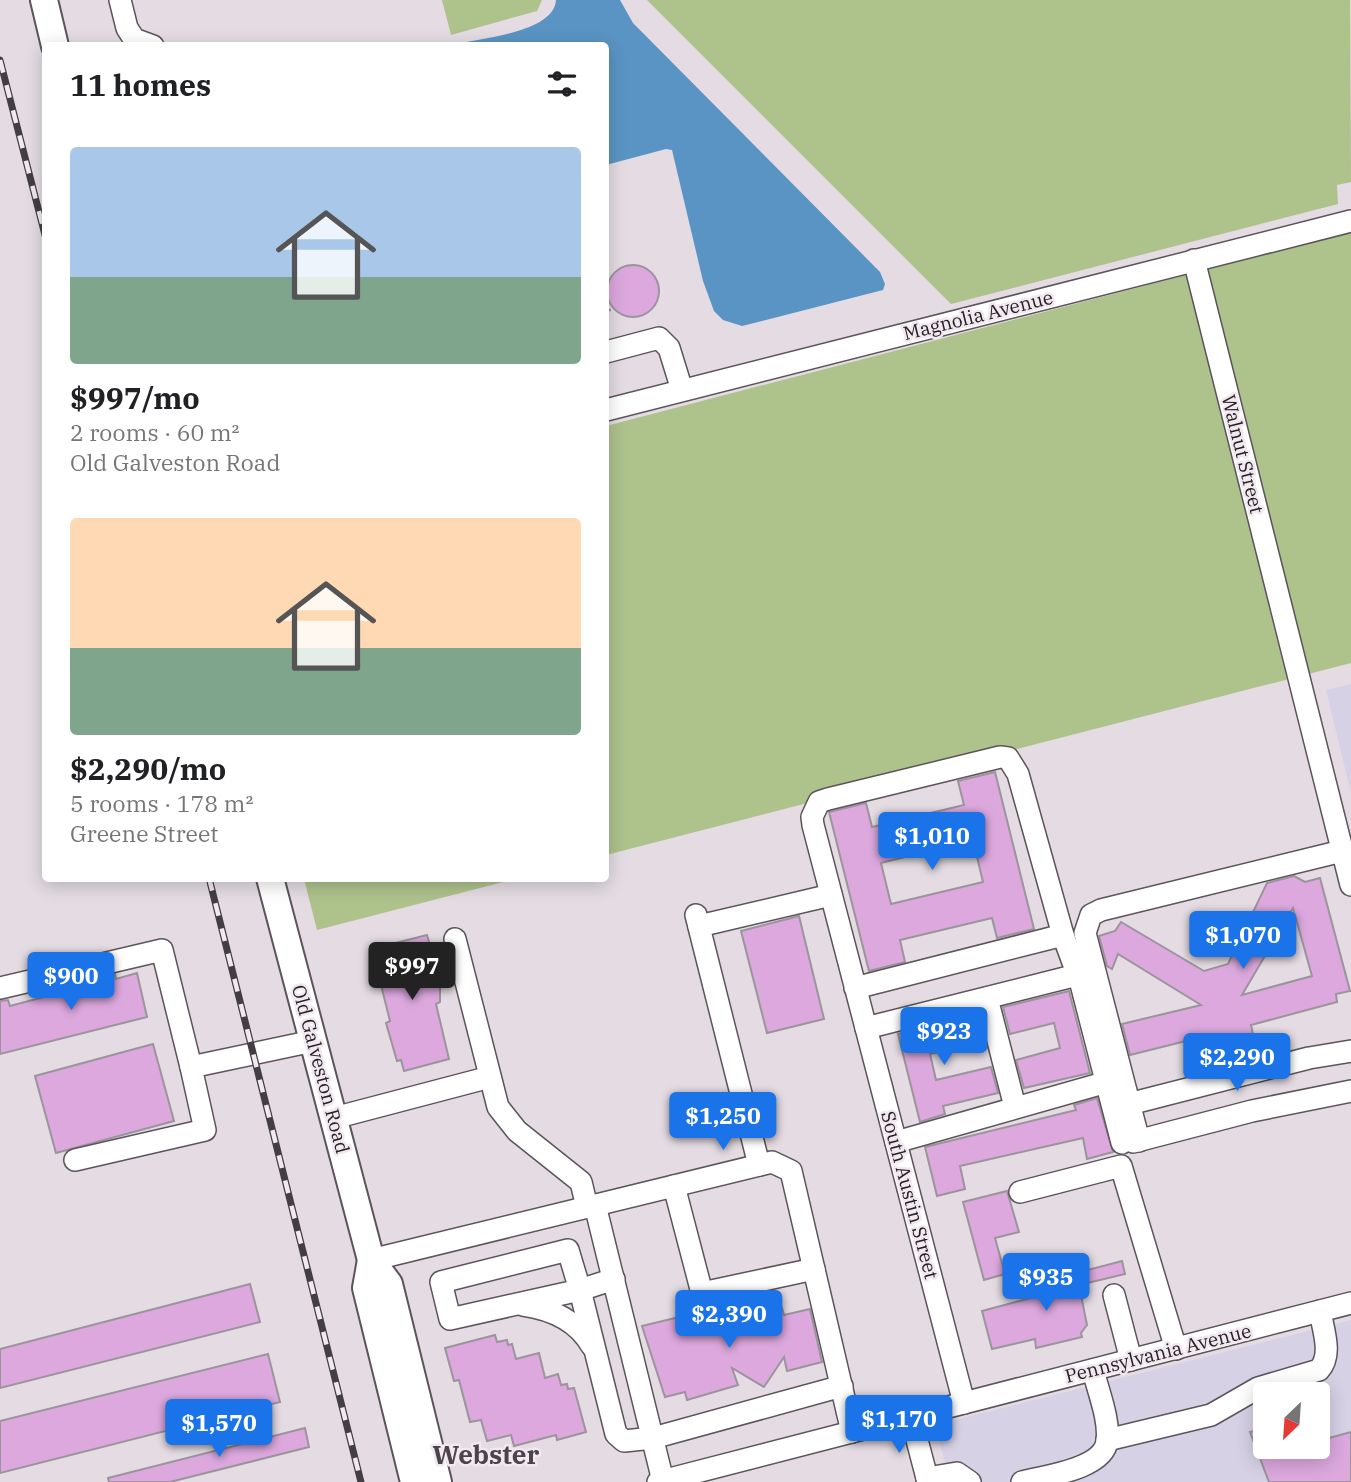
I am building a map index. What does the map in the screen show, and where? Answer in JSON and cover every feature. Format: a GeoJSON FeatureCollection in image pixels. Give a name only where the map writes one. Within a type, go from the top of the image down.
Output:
{"type":"FeatureCollection","features":[{"type":"Feature","properties":{"kind":"main road"},"geometry":{"type":"LineString","coordinates":[[44,0],[54,42]]}},
{"type":"Feature","properties":{"kind":"main road","name":"Old Galveston Road"},"geometry":{"type":"LineString","coordinates":[[271,882],[371,1260],[389,1284],[438,1482]]}},
{"type":"Feature","properties":{"kind":"main road","name":"Old Galveston Road"},"geometry":{"type":"LineString","coordinates":[[371,1260],[366,1288],[414,1482]]}},
{"type":"Feature","properties":{"kind":"main road"},"geometry":{"type":"LineString","coordinates":[[407,1454],[425,1482]]}},
{"type":"Feature","properties":{"kind":"street"},"geometry":{"type":"LineString","coordinates":[[120,0],[127,28],[134,39],[142,42]]}},
{"type":"Feature","properties":{"kind":"street","name":"Magnolia Avenue"},"geometry":{"type":"LineString","coordinates":[[609,409],[1351,221]]}},
{"type":"Feature","properties":{"kind":"street","name":"Walnut Street"},"geometry":{"type":"LineString","coordinates":[[1194,260],[1351,882]]}},
{"type":"Feature","properties":{"kind":"street"},"geometry":{"type":"LineString","coordinates":[[609,351],[659,338],[669,348],[682,390]]}},
{"type":"Feature","properties":{"kind":"street","name":"South Austin Street"},"geometry":{"type":"LineString","coordinates":[[964,1403],[813,825],[814,809],[819,802],[828,799],[1000,757],[1008,758],[1018,774],[1063,936]]}},
{"type":"Feature","properties":{"kind":"street"},"geometry":{"type":"LineString","coordinates":[[1132,1142],[1129,1104],[1085,933],[1091,915],[1342,850]]}},
{"type":"Feature","properties":{"kind":"street"},"geometry":{"type":"LineString","coordinates":[[759,1165],[697,921],[831,895]]}},
{"type":"Feature","properties":{"kind":"street"},"geometry":{"type":"LineString","coordinates":[[855,988],[1063,936],[1077,975],[1107,1082],[1132,1142]]}},
{"type":"Feature","properties":{"kind":"street"},"geometry":{"type":"LineString","coordinates":[[455,939],[498,1107],[517,1131],[581,1182],[591,1206],[614,1279],[661,1481],[911,1417],[927,1480],[957,1473],[970,1482]]}},
{"type":"Feature","properties":{"kind":"street"},"geometry":{"type":"LineString","coordinates":[[0,988],[162,950],[205,1130],[75,1160]]}},
{"type":"Feature","properties":{"kind":"street"},"geometry":{"type":"LineString","coordinates":[[866,1028],[1077,975]]}},
{"type":"Feature","properties":{"kind":"street"},"geometry":{"type":"LineString","coordinates":[[987,998],[1015,1107]]}},
{"type":"Feature","properties":{"kind":"street"},"geometry":{"type":"LineString","coordinates":[[191,1067],[313,1041]]}},
{"type":"Feature","properties":{"kind":"street"},"geometry":{"type":"LineString","coordinates":[[1129,1104],[1244,1074],[1351,1051]]}},
{"type":"Feature","properties":{"kind":"street"},"geometry":{"type":"LineString","coordinates":[[1244,1074],[1252,1111]]}},
{"type":"Feature","properties":{"kind":"street"},"geometry":{"type":"LineString","coordinates":[[334,1118],[490,1077]]}},
{"type":"Feature","properties":{"kind":"street"},"geometry":{"type":"LineString","coordinates":[[896,1142],[1107,1082]]}},
{"type":"Feature","properties":{"kind":"street"},"geometry":{"type":"LineString","coordinates":[[1132,1142],[1252,1111],[1351,1091]]}},
{"type":"Feature","properties":{"kind":"street"},"geometry":{"type":"LineString","coordinates":[[371,1260],[772,1162],[791,1171],[852,1432]]}},
{"type":"Feature","properties":{"kind":"street"},"geometry":{"type":"LineString","coordinates":[[1020,1192],[1121,1166],[1176,1349]]}},
{"type":"Feature","properties":{"kind":"street"},"geometry":{"type":"LineString","coordinates":[[674,1186],[702,1293],[814,1269]]}},
{"type":"Feature","properties":{"kind":"street"},"geometry":{"type":"LineString","coordinates":[[614,1279],[580,1290],[450,1319],[441,1282],[568,1250],[580,1290],[616,1434],[624,1441],[653,1438],[842,1386]]}},
{"type":"Feature","properties":{"kind":"street"},"geometry":{"type":"LineString","coordinates":[[1114,1295],[1132,1360]]}},
{"type":"Feature","properties":{"kind":"street","name":"Pennsylvania Avenue"},"geometry":{"type":"LineString","coordinates":[[911,1417],[1351,1303]]}},
{"type":"Feature","properties":{"kind":"street"},"geometry":{"type":"LineString","coordinates":[[517,1304],[561,1316],[580,1330],[595,1351]]}},
{"type":"Feature","properties":{"kind":"street"},"geometry":{"type":"LineString","coordinates":[[1107,1440],[1223,1411],[1258,1388],[1319,1370],[1327,1352],[1320,1311]]}},
{"type":"Feature","properties":{"kind":"street"},"geometry":{"type":"LineString","coordinates":[[1022,1482],[1091,1463],[1102,1453],[1107,1440],[1093,1370]]}},
{"type":"Feature","properties":{"kind":"path"},"geometry":{"type":"LineString","coordinates":[[609,310],[614,309]]}},
{"type":"Feature","properties":{"kind":"shaded area"},"geometry":{"type":"Polygon","coordinates":[[[1351,684],[1351,793],[1326,690],[1351,684]]]}},
{"type":"Feature","properties":{"kind":"shaded area"},"geometry":{"type":"Polygon","coordinates":[[[1351,1320],[1351,1482],[950,1482],[935,1425],[1351,1320]]]}},
{"type":"Feature","properties":{"kind":"green space"},"geometry":{"type":"Polygon","coordinates":[[[442,0],[542,0],[537,11],[451,35],[442,0]]]}},
{"type":"Feature","properties":{"kind":"green space"},"geometry":{"type":"Polygon","coordinates":[[[647,0],[1350,0],[1351,182],[1337,185],[1338,204],[951,304],[647,0]]]}},
{"type":"Feature","properties":{"kind":"green space"},"geometry":{"type":"Polygon","coordinates":[[[1351,232],[1351,663],[609,854],[609,425],[1351,232]]]}},
{"type":"Feature","properties":{"kind":"green space"},"geometry":{"type":"Polygon","coordinates":[[[305,882],[503,882],[317,930],[305,882]]]}},
{"type":"Feature","properties":{"kind":"water"},"geometry":{"type":"Polygon","coordinates":[[[556,0],[620,0],[633,23],[880,272],[885,284],[883,290],[742,326],[723,320],[714,311],[703,281],[672,150],[666,149],[609,164],[609,42],[467,42],[529,27],[543,20],[552,11],[556,0]]]}},
{"type":"Feature","properties":{"kind":"building"},"geometry":{"type":"Polygon","coordinates":[[[623,267],[643,267],[657,281],[657,301],[643,315],[623,315],[609,301],[609,281],[623,267]]]}},
{"type":"Feature","properties":{"kind":"building"},"geometry":{"type":"Polygon","coordinates":[[[995,772],[1034,929],[997,938],[992,918],[900,940],[905,962],[869,971],[829,812],[866,803],[872,827],[964,805],[958,781],[995,772]],[[973,840],[881,863],[891,904],[983,882],[973,840]]]}},
{"type":"Feature","properties":{"kind":"building"},"geometry":{"type":"Polygon","coordinates":[[[1294,876],[1305,882],[1320,878],[1350,991],[1336,994],[1337,1002],[1251,1025],[1253,1034],[1242,1036],[1244,1046],[1225,1051],[1224,1041],[1212,1044],[1210,1035],[1130,1055],[1122,1024],[1201,1005],[1118,954],[1112,969],[1107,966],[1099,936],[1115,931],[1121,922],[1204,971],[1228,964],[1267,883],[1294,876]],[[1293,908],[1242,995],[1312,976],[1293,908]]]}},
{"type":"Feature","properties":{"kind":"building"},"geometry":{"type":"Polygon","coordinates":[[[799,916],[824,1019],[767,1033],[741,931],[799,916]]]}},
{"type":"Feature","properties":{"kind":"building"},"geometry":{"type":"Polygon","coordinates":[[[427,935],[440,979],[440,1002],[436,1004],[449,1059],[404,1071],[401,1060],[397,1061],[386,1023],[390,1021],[372,949],[427,935]]]}},
{"type":"Feature","properties":{"kind":"building"},"geometry":{"type":"Polygon","coordinates":[[[137,973],[147,1017],[0,1054],[0,1001],[8,1000],[10,1006],[55,994],[54,989],[115,974],[116,979],[137,973]]]}},
{"type":"Feature","properties":{"kind":"building"},"geometry":{"type":"Polygon","coordinates":[[[1069,991],[1090,1073],[1024,1088],[1016,1060],[1060,1048],[1054,1023],[1010,1034],[1003,1007],[1069,991]]]}},
{"type":"Feature","properties":{"kind":"building"},"geometry":{"type":"Polygon","coordinates":[[[978,1015],[985,1041],[930,1054],[936,1080],[991,1067],[998,1093],[943,1106],[945,1114],[920,1122],[898,1034],[978,1015]]]}},
{"type":"Feature","properties":{"kind":"building"},"geometry":{"type":"Polygon","coordinates":[[[153,1044],[174,1121],[56,1153],[35,1076],[153,1044]]]}},
{"type":"Feature","properties":{"kind":"building"},"geometry":{"type":"Polygon","coordinates":[[[1097,1098],[1113,1152],[1087,1159],[1083,1138],[960,1166],[965,1189],[937,1196],[925,1147],[1076,1110],[1074,1105],[1097,1098]]]}},
{"type":"Feature","properties":{"kind":"building"},"geometry":{"type":"Polygon","coordinates":[[[1007,1191],[1019,1232],[995,1238],[1005,1274],[984,1280],[963,1202],[1007,1191]]]}},
{"type":"Feature","properties":{"kind":"building"},"geometry":{"type":"Polygon","coordinates":[[[1122,1261],[1125,1274],[1079,1285],[1087,1325],[1081,1333],[1082,1337],[1036,1348],[1035,1339],[992,1349],[982,1311],[1068,1288],[1065,1276],[1122,1261]]]}},
{"type":"Feature","properties":{"kind":"building"},"geometry":{"type":"Polygon","coordinates":[[[250,1284],[260,1322],[0,1388],[0,1349],[250,1284]]]}},
{"type":"Feature","properties":{"kind":"building"},"geometry":{"type":"Polygon","coordinates":[[[782,1308],[784,1315],[810,1309],[822,1362],[787,1371],[784,1357],[764,1387],[732,1368],[738,1385],[687,1400],[685,1392],[665,1397],[642,1326],[696,1313],[698,1322],[730,1313],[732,1321],[782,1308]]]}},
{"type":"Feature","properties":{"kind":"building"},"geometry":{"type":"Polygon","coordinates":[[[495,1335],[497,1342],[507,1340],[508,1345],[512,1344],[516,1359],[539,1353],[545,1378],[558,1374],[561,1385],[567,1384],[568,1389],[574,1388],[586,1432],[557,1440],[556,1435],[514,1446],[511,1435],[487,1441],[481,1420],[470,1422],[459,1380],[454,1381],[445,1348],[495,1335]]]}},
{"type":"Feature","properties":{"kind":"building"},"geometry":{"type":"Polygon","coordinates":[[[268,1354],[280,1402],[0,1473],[0,1421],[268,1354]]]}},
{"type":"Feature","properties":{"kind":"building"},"geometry":{"type":"Polygon","coordinates":[[[305,1428],[309,1447],[170,1482],[109,1482],[108,1478],[305,1428]]]}},
{"type":"Feature","properties":{"kind":"building"},"geometry":{"type":"Polygon","coordinates":[[[1351,1432],[1351,1482],[1269,1482],[1261,1460],[1330,1460],[1330,1438],[1351,1432]]]}},
{"type":"Feature","properties":{"kind":"railway"},"geometry":{"type":"LineString","coordinates":[[0,60],[42,223]]}},
{"type":"Feature","properties":{"kind":"railway"},"geometry":{"type":"LineString","coordinates":[[210,882],[361,1482]]}},
{"type":"Feature","properties":{"kind":"district","name":"Webster"},"geometry":{"type":"Point","coordinates":[486,1455]}}]}
